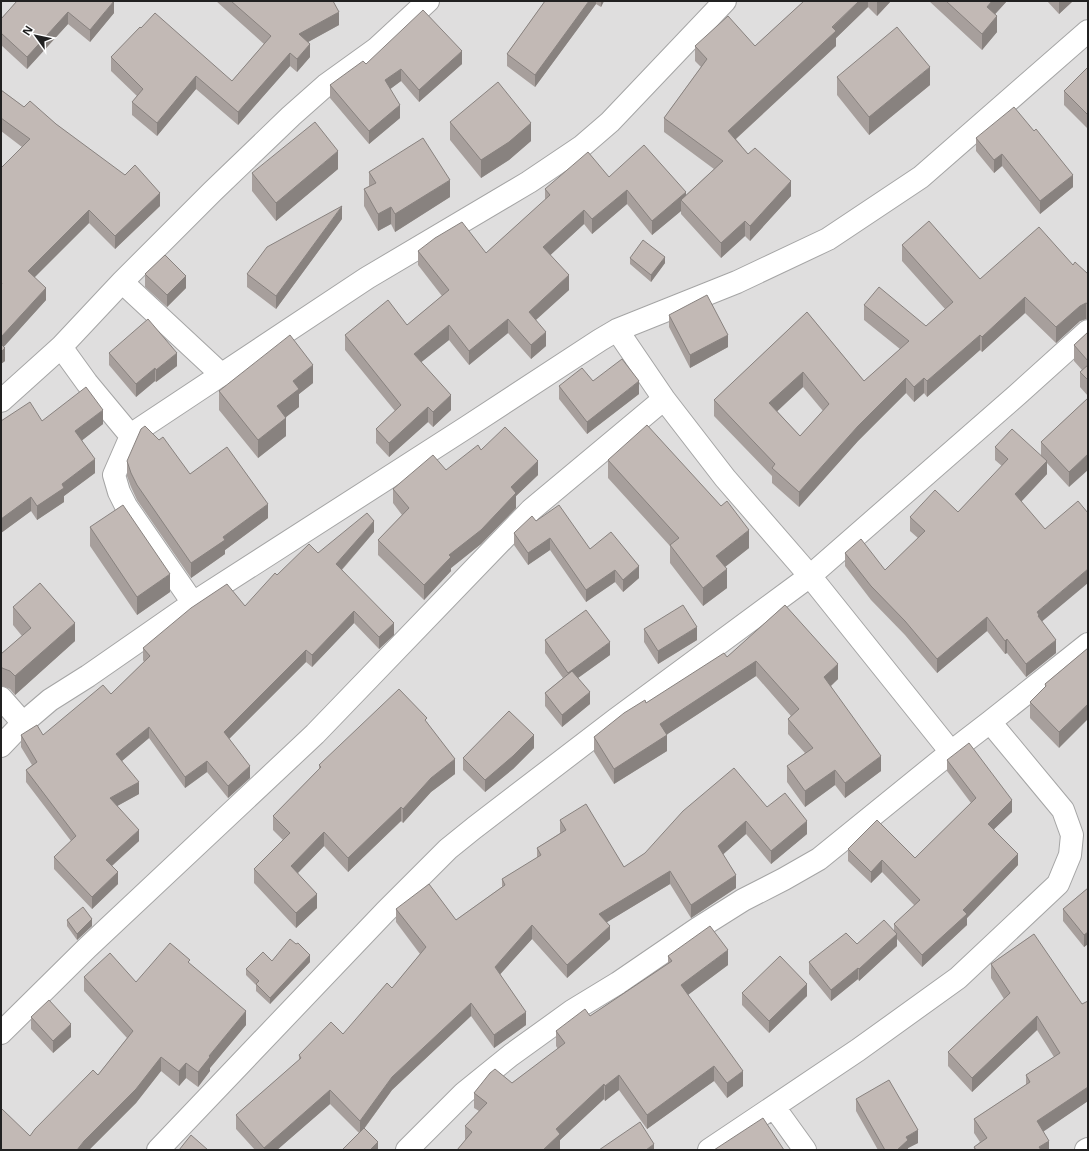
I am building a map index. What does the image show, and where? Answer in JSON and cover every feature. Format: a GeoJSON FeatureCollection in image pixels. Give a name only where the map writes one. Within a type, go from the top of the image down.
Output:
{"type":"FeatureCollection","features":[{"type":"Feature","properties":{"kind":"street"},"geometry":{"type":"LineString","coordinates":[[1,401],[61,347],[122,282],[291,116],[326,85],[376,49],[428,1]]}},
{"type":"Feature","properties":{"kind":"street"},"geometry":{"type":"LineString","coordinates":[[193,603],[126,506],[119,492],[114,475],[131,436],[367,278],[529,182],[581,147],[610,122],[725,1]]}},
{"type":"Feature","properties":{"kind":"street"},"geometry":{"type":"LineString","coordinates":[[1,746],[23,723],[50,700],[88,676],[193,603],[461,432],[617,330],[737,282],[828,239],[921,177],[1088,31]]}},
{"type":"Feature","properties":{"kind":"street"},"geometry":{"type":"LineString","coordinates":[[122,282],[222,375]]}},
{"type":"Feature","properties":{"kind":"street"},"geometry":{"type":"LineString","coordinates":[[617,330],[664,398],[724,478],[810,576],[951,752]]}},
{"type":"Feature","properties":{"kind":"street"},"geometry":{"type":"LineString","coordinates":[[158,1150],[385,912],[448,849],[615,720],[810,576],[1088,331]]}},
{"type":"Feature","properties":{"kind":"street"},"geometry":{"type":"LineString","coordinates":[[61,347],[87,383],[131,436]]}},
{"type":"Feature","properties":{"kind":"street"},"geometry":{"type":"LineString","coordinates":[[1,1033],[88,947],[315,734],[531,510],[664,398]]}},
{"type":"Feature","properties":{"kind":"street"},"geometry":{"type":"LineString","coordinates":[[407,1150],[464,1093],[511,1055],[572,1011],[618,983],[743,900],[819,859],[1088,644]]}},
{"type":"Feature","properties":{"kind":"street"},"geometry":{"type":"LineString","coordinates":[[1,698],[23,723]]}},
{"type":"Feature","properties":{"kind":"street"},"geometry":{"type":"LineString","coordinates":[[709,1150],[858,1050],[958,978],[1058,884],[1070,855],[1072,835],[1063,810],[990,722]]}},
{"type":"Feature","properties":{"kind":"street"},"geometry":{"type":"LineString","coordinates":[[774,1107],[805,1150]]}},
{"type":"Feature","properties":{"kind":"shaded area"},"geometry":{"type":"Polygon","coordinates":[[[1,1],[1088,1],[1088,1150],[1,1150],[1,1]]]}},
{"type":"Feature","properties":{"kind":"building"},"geometry":{"type":"Polygon","coordinates":[[[17,1],[114,1],[90,30],[68,12],[27,57],[1,33],[1,19],[17,1]]]}},
{"type":"Feature","properties":{"kind":"building"},"geometry":{"type":"Polygon","coordinates":[[[231,1],[333,1],[339,12],[299,34],[310,44],[297,59],[290,53],[238,112],[196,76],[157,123],[132,102],[143,89],[111,57],[155,13],[232,81],[271,36],[231,1]]]}},
{"type":"Feature","properties":{"kind":"building"},"geometry":{"type":"Polygon","coordinates":[[[545,1],[589,1],[535,75],[507,54],[545,1]]]}},
{"type":"Feature","properties":{"kind":"building"},"geometry":{"type":"Polygon","coordinates":[[[804,1],[859,1],[832,27],[836,31],[728,131],[748,154],[755,148],[791,181],[750,226],[745,221],[721,243],[681,200],[723,161],[664,118],[707,59],[695,46],[728,16],[755,46],[804,1]]]}},
{"type":"Feature","properties":{"kind":"building"},"geometry":{"type":"Polygon","coordinates":[[[946,1],[992,1],[987,7],[997,16],[982,34],[946,1]]]}},
{"type":"Feature","properties":{"kind":"building"},"geometry":{"type":"Polygon","coordinates":[[[423,10],[462,51],[419,90],[401,69],[385,80],[400,105],[369,131],[330,85],[363,61],[366,64],[423,10]]]}},
{"type":"Feature","properties":{"kind":"building"},"geometry":{"type":"Polygon","coordinates":[[[897,27],[930,67],[869,117],[837,77],[897,27]]]}},
{"type":"Feature","properties":{"kind":"building"},"geometry":{"type":"Polygon","coordinates":[[[1088,67],[1088,115],[1064,91],[1088,67]]]}},
{"type":"Feature","properties":{"kind":"building"},"geometry":{"type":"Polygon","coordinates":[[[498,82],[531,123],[509,142],[481,160],[450,122],[498,82]]]}},
{"type":"Feature","properties":{"kind":"building"},"geometry":{"type":"Polygon","coordinates":[[[1,90],[24,107],[30,101],[56,124],[125,175],[135,165],[160,193],[115,236],[89,210],[28,271],[46,288],[1,337],[1,168],[30,139],[1,118],[1,90]]]}},
{"type":"Feature","properties":{"kind":"building"},"geometry":{"type":"Polygon","coordinates":[[[1014,107],[1034,131],[1036,129],[1073,175],[1040,201],[1002,154],[994,160],[976,138],[1014,107]]]}},
{"type":"Feature","properties":{"kind":"building"},"geometry":{"type":"Polygon","coordinates":[[[315,122],[338,151],[276,203],[252,173],[315,122]]]}},
{"type":"Feature","properties":{"kind":"building"},"geometry":{"type":"Polygon","coordinates":[[[423,138],[450,180],[395,214],[391,207],[378,214],[364,189],[376,183],[369,172],[423,138]]]}},
{"type":"Feature","properties":{"kind":"building"},"geometry":{"type":"Polygon","coordinates":[[[644,145],[686,192],[652,221],[627,190],[592,219],[584,210],[543,247],[569,275],[529,312],[546,332],[531,345],[508,319],[469,351],[449,325],[414,354],[451,395],[433,412],[428,407],[389,443],[376,429],[401,405],[345,335],[388,300],[407,325],[449,290],[418,251],[435,238],[462,222],[486,253],[550,195],[545,189],[588,152],[609,177],[644,145]]]}},
{"type":"Feature","properties":{"kind":"building"},"geometry":{"type":"Polygon","coordinates":[[[342,206],[276,296],[247,274],[267,247],[342,206]]]}},
{"type":"Feature","properties":{"kind":"building"},"geometry":{"type":"Polygon","coordinates":[[[929,221],[980,279],[1039,227],[1073,265],[1075,262],[1088,274],[1088,304],[1086,303],[1080,306],[1056,327],[1025,297],[982,337],[980,335],[927,381],[924,378],[914,387],[906,378],[858,426],[799,492],[772,468],[775,464],[714,400],[807,312],[864,381],[909,341],[864,305],[879,287],[926,326],[953,302],[902,245],[929,221]],[[803,372],[769,403],[800,436],[829,404],[803,372]]]}},
{"type":"Feature","properties":{"kind":"building"},"geometry":{"type":"Polygon","coordinates":[[[643,240],[665,257],[651,275],[630,258],[643,240]]]}},
{"type":"Feature","properties":{"kind":"building"},"geometry":{"type":"Polygon","coordinates":[[[165,255],[186,276],[167,295],[145,274],[165,255]]]}},
{"type":"Feature","properties":{"kind":"building"},"geometry":{"type":"Polygon","coordinates":[[[707,295],[728,335],[690,355],[669,315],[707,295]]]}},
{"type":"Feature","properties":{"kind":"building"},"geometry":{"type":"Polygon","coordinates":[[[148,319],[177,353],[156,370],[155,368],[136,384],[109,353],[148,319]]]}},
{"type":"Feature","properties":{"kind":"building"},"geometry":{"type":"Polygon","coordinates":[[[1088,332],[1088,361],[1074,345],[1088,332]]]}},
{"type":"Feature","properties":{"kind":"building"},"geometry":{"type":"Polygon","coordinates":[[[290,335],[313,365],[293,381],[299,389],[277,406],[286,418],[258,440],[219,391],[290,335]]]}},
{"type":"Feature","properties":{"kind":"building"},"geometry":{"type":"Polygon","coordinates":[[[1,344],[5,348],[1,352],[1,344]]]}},
{"type":"Feature","properties":{"kind":"building"},"geometry":{"type":"Polygon","coordinates":[[[622,359],[639,381],[587,422],[559,386],[582,368],[593,381],[622,359]]]}},
{"type":"Feature","properties":{"kind":"building"},"geometry":{"type":"Polygon","coordinates":[[[1088,365],[1088,380],[1080,372],[1088,365]]]}},
{"type":"Feature","properties":{"kind":"building"},"geometry":{"type":"Polygon","coordinates":[[[86,387],[103,410],[75,431],[95,459],[62,484],[64,488],[37,506],[31,497],[1,519],[1,421],[30,402],[42,421],[86,387]]]}},
{"type":"Feature","properties":{"kind":"building"},"geometry":{"type":"Polygon","coordinates":[[[1088,398],[1088,454],[1069,472],[1041,442],[1088,398]]]}},
{"type":"Feature","properties":{"kind":"building"},"geometry":{"type":"Polygon","coordinates":[[[647,425],[721,506],[727,501],[749,530],[716,556],[727,569],[703,588],[670,545],[679,538],[608,460],[647,425]]]}},
{"type":"Feature","properties":{"kind":"building"},"geometry":{"type":"Polygon","coordinates":[[[145,426],[159,440],[163,437],[190,474],[227,447],[268,504],[223,537],[225,540],[191,563],[137,485],[131,473],[127,461],[141,429],[145,426]]]}},
{"type":"Feature","properties":{"kind":"building"},"geometry":{"type":"Polygon","coordinates":[[[505,427],[538,461],[511,487],[516,493],[481,530],[449,555],[451,557],[424,585],[378,540],[409,508],[393,489],[433,455],[446,470],[478,445],[481,450],[505,427]]]}},
{"type":"Feature","properties":{"kind":"building"},"geometry":{"type":"Polygon","coordinates":[[[1012,429],[1047,461],[1015,494],[1045,529],[1078,501],[1088,513],[1088,569],[1037,612],[1039,615],[1038,616],[1056,640],[1026,664],[1007,639],[1005,641],[987,617],[937,659],[905,621],[871,586],[845,553],[861,539],[885,570],[925,531],[910,517],[935,490],[958,512],[1008,459],[995,447],[1012,429]]]}},
{"type":"Feature","properties":{"kind":"building"},"geometry":{"type":"Polygon","coordinates":[[[123,505],[170,574],[137,597],[90,527],[123,505]]]}},
{"type":"Feature","properties":{"kind":"building"},"geometry":{"type":"Polygon","coordinates":[[[559,505],[590,549],[611,532],[639,566],[623,580],[615,570],[586,590],[550,538],[528,553],[514,533],[532,516],[536,521],[559,505]]]}},
{"type":"Feature","properties":{"kind":"building"},"geometry":{"type":"Polygon","coordinates":[[[367,513],[374,521],[336,564],[394,623],[379,637],[354,611],[312,655],[306,650],[224,732],[250,766],[228,786],[207,761],[185,777],[149,727],[116,754],[139,782],[110,798],[139,830],[106,860],[118,872],[92,897],[54,857],[76,836],[26,770],[37,762],[21,735],[37,725],[43,735],[103,685],[111,694],[150,656],[143,648],[191,608],[227,584],[245,606],[275,573],[277,575],[309,544],[318,553],[367,513]]]}},
{"type":"Feature","properties":{"kind":"building"},"geometry":{"type":"Polygon","coordinates":[[[40,583],[75,623],[15,676],[10,671],[2,668],[1,654],[31,628],[13,607],[40,583]]]}},
{"type":"Feature","properties":{"kind":"building"},"geometry":{"type":"Polygon","coordinates":[[[683,605],[697,627],[658,651],[644,629],[683,605]]]}},
{"type":"Feature","properties":{"kind":"building"},"geometry":{"type":"Polygon","coordinates":[[[785,605],[838,664],[824,677],[881,756],[845,783],[835,770],[805,791],[787,766],[813,748],[788,719],[799,709],[756,661],[660,724],[667,735],[614,769],[594,737],[624,713],[645,700],[646,703],[724,653],[727,657],[785,605]]]}},
{"type":"Feature","properties":{"kind":"building"},"geometry":{"type":"Polygon","coordinates":[[[586,610],[610,642],[568,673],[545,640],[586,610]]]}},
{"type":"Feature","properties":{"kind":"building"},"geometry":{"type":"Polygon","coordinates":[[[1088,648],[1088,704],[1059,732],[1030,702],[1046,686],[1045,684],[1088,648]]]}},
{"type":"Feature","properties":{"kind":"building"},"geometry":{"type":"Polygon","coordinates":[[[572,671],[590,692],[562,715],[545,693],[572,671]]]}},
{"type":"Feature","properties":{"kind":"building"},"geometry":{"type":"Polygon","coordinates":[[[399,689],[427,718],[425,720],[455,759],[431,778],[403,809],[401,807],[348,858],[324,832],[291,866],[317,894],[296,913],[254,869],[290,833],[273,816],[321,767],[319,765],[399,689]]]}},
{"type":"Feature","properties":{"kind":"building"},"geometry":{"type":"Polygon","coordinates":[[[509,711],[534,735],[513,756],[485,780],[463,758],[509,711]]]}},
{"type":"Feature","properties":{"kind":"building"},"geometry":{"type":"Polygon","coordinates":[[[969,743],[1012,800],[988,824],[1018,854],[963,910],[967,914],[922,955],[894,924],[920,900],[882,860],[871,872],[848,849],[877,820],[915,858],[976,798],[947,760],[969,743]]]}},
{"type":"Feature","properties":{"kind":"building"},"geometry":{"type":"Polygon","coordinates":[[[734,768],[767,807],[785,793],[807,821],[771,851],[746,821],[718,846],[736,875],[691,905],[670,871],[599,914],[610,926],[567,965],[532,925],[495,967],[526,1012],[494,1035],[471,1003],[392,1077],[360,1121],[330,1090],[264,1148],[236,1115],[301,1058],[299,1055],[331,1022],[343,1034],[387,983],[392,988],[426,947],[396,909],[429,884],[456,920],[505,885],[502,879],[541,855],[537,848],[566,830],[560,820],[586,804],[624,867],[645,853],[683,811],[734,768]]]}},
{"type":"Feature","properties":{"kind":"building"},"geometry":{"type":"Polygon","coordinates":[[[1088,888],[1088,932],[1084,935],[1063,909],[1088,888]]]}},
{"type":"Feature","properties":{"kind":"building"},"geometry":{"type":"Polygon","coordinates":[[[83,907],[92,919],[77,934],[67,920],[83,907]]]}},
{"type":"Feature","properties":{"kind":"building"},"geometry":{"type":"Polygon","coordinates":[[[884,920],[897,934],[859,969],[858,968],[831,990],[809,962],[846,933],[857,944],[884,920]]]}},
{"type":"Feature","properties":{"kind":"building"},"geometry":{"type":"Polygon","coordinates":[[[710,926],[728,950],[681,985],[743,1071],[727,1083],[714,1066],[647,1115],[619,1075],[605,1086],[604,1084],[556,1129],[560,1134],[543,1150],[457,1150],[472,1132],[465,1126],[487,1103],[474,1093],[490,1073],[495,1069],[512,1083],[565,1043],[556,1031],[585,1009],[590,1016],[672,961],[668,956],[710,926]]]}},
{"type":"Feature","properties":{"kind":"building"},"geometry":{"type":"Polygon","coordinates":[[[1034,934],[1082,1004],[1088,1001],[1088,1087],[1037,1121],[1049,1141],[1039,1147],[1041,1150],[976,1150],[974,1147],[987,1138],[974,1119],[1030,1082],[1026,1075],[1060,1053],[1037,1016],[972,1078],[948,1052],[1010,993],[991,964],[1034,934]]]}},
{"type":"Feature","properties":{"kind":"building"},"geometry":{"type":"Polygon","coordinates":[[[290,939],[296,944],[298,943],[310,955],[270,998],[256,984],[259,981],[246,969],[263,952],[272,961],[290,939]]]}},
{"type":"Feature","properties":{"kind":"building"},"geometry":{"type":"Polygon","coordinates":[[[170,943],[190,960],[188,962],[246,1011],[209,1056],[210,1057],[198,1072],[186,1063],[179,1071],[161,1057],[136,1089],[84,1141],[77,1150],[1,1150],[2,1109],[30,1136],[35,1129],[93,1070],[98,1075],[133,1031],[84,977],[110,953],[136,982],[170,943]]]}},
{"type":"Feature","properties":{"kind":"building"},"geometry":{"type":"Polygon","coordinates":[[[780,956],[807,984],[769,1021],[742,993],[780,956]]]}},
{"type":"Feature","properties":{"kind":"building"},"geometry":{"type":"Polygon","coordinates":[[[49,1000],[71,1024],[53,1041],[31,1017],[49,1000]]]}},
{"type":"Feature","properties":{"kind":"building"},"geometry":{"type":"Polygon","coordinates":[[[889,1080],[918,1130],[906,1137],[908,1140],[897,1150],[885,1150],[856,1099],[889,1080]]]}},
{"type":"Feature","properties":{"kind":"building"},"geometry":{"type":"Polygon","coordinates":[[[763,1118],[784,1150],[714,1150],[763,1118]]]}},
{"type":"Feature","properties":{"kind":"building"},"geometry":{"type":"Polygon","coordinates":[[[640,1122],[654,1144],[646,1150],[599,1150],[640,1122]]]}},
{"type":"Feature","properties":{"kind":"building"},"geometry":{"type":"Polygon","coordinates":[[[364,1128],[378,1142],[370,1150],[342,1150],[364,1128]]]}},
{"type":"Feature","properties":{"kind":"building"},"geometry":{"type":"Polygon","coordinates":[[[191,1135],[208,1150],[179,1150],[191,1135]]]}}]}
